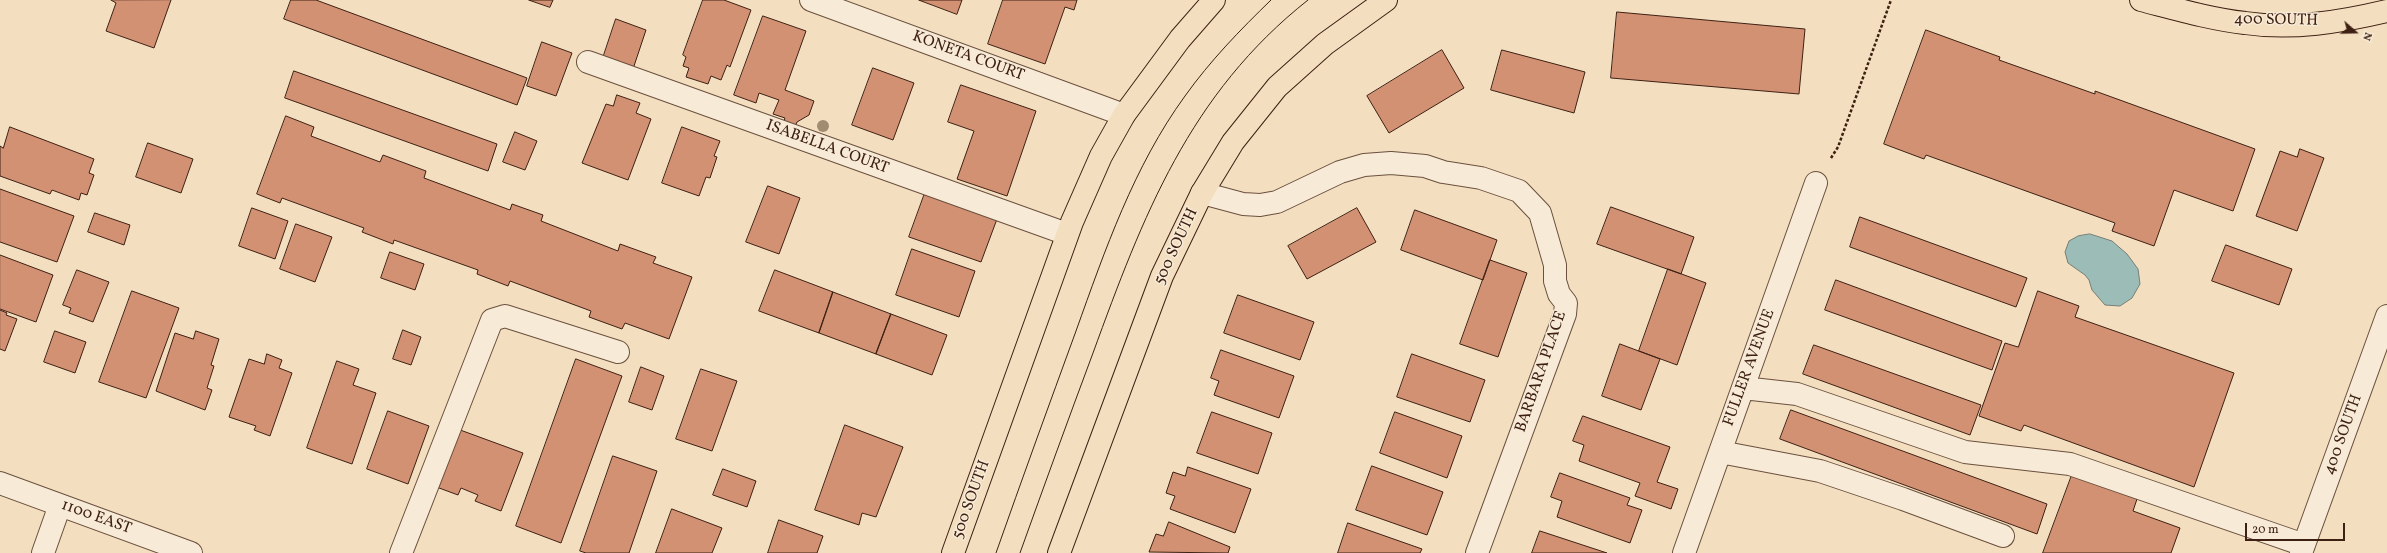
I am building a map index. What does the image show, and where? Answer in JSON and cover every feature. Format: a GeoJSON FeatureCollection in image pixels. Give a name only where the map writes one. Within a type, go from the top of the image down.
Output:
{"type":"FeatureCollection","features":[{"type":"Feature","properties":{"kind":"main road","name":"500 SOUTH"},"geometry":{"type":"LineString","coordinates":[[953,553],[1067,234],[1101,156],[1124,115],[1180,39],[1214,0]]}},
{"type":"Feature","properties":{"kind":"main road","name":"500 SOUTH"},"geometry":{"type":"LineString","coordinates":[[1059,553],[1162,276],[1202,193],[1233,142],[1277,87],[1325,44],[1386,0]]}},
{"type":"Feature","properties":{"kind":"main road","name":"400 SOUTH"},"geometry":{"type":"LineString","coordinates":[[2142,0],[2196,14],[2246,24],[2301,25],[2347,20],[2387,12]]}},
{"type":"Feature","properties":{"kind":"street","name":"KONETA COURT"},"geometry":{"type":"LineString","coordinates":[[811,0],[1124,115]]}},
{"type":"Feature","properties":{"kind":"street","name":"ISABELLA COURT"},"geometry":{"type":"LineString","coordinates":[[588,62],[1067,234]]}},
{"type":"Feature","properties":{"kind":"street","name":"BARBARA PLACE"},"geometry":{"type":"LineString","coordinates":[[1202,193],[1243,204],[1260,205],[1277,202],[1317,182],[1364,165],[1406,163],[1442,172],[1481,178],[1519,190],[1540,213],[1555,265],[1555,281],[1558,294],[1566,303],[1565,314],[1477,553]]}},
{"type":"Feature","properties":{"kind":"street","name":"FULLER AVENUE"},"geometry":{"type":"LineString","coordinates":[[1684,553],[1816,183]]}},
{"type":"Feature","properties":{"kind":"street"},"geometry":{"type":"LineString","coordinates":[[401,553],[492,320],[505,316],[618,352]]}},
{"type":"Feature","properties":{"kind":"street","name":"400 SOUTH"},"geometry":{"type":"LineString","coordinates":[[2302,549],[2387,316]]}},
{"type":"Feature","properties":{"kind":"street"},"geometry":{"type":"LineString","coordinates":[[1743,388],[1798,394],[1966,452],[2070,464],[2302,549]]}},
{"type":"Feature","properties":{"kind":"street"},"geometry":{"type":"LineString","coordinates":[[1720,452],[1820,471],[1903,499],[2003,536]]}},
{"type":"Feature","properties":{"kind":"street","name":"1100 EAST"},"geometry":{"type":"LineString","coordinates":[[0,483],[191,553]]}},
{"type":"Feature","properties":{"kind":"street"},"geometry":{"type":"LineString","coordinates":[[42,553],[60,505]]}},
{"type":"Feature","properties":{"kind":"path"},"geometry":{"type":"LineString","coordinates":[[1838,147],[1891,0]]}},
{"type":"Feature","properties":{"kind":"water"},"geometry":{"type":"Polygon","coordinates":[[[2090,234],[2112,241],[2127,254],[2138,269],[2140,284],[2132,298],[2120,306],[2105,305],[2092,290],[2089,280],[2085,275],[2068,263],[2065,252],[2069,241],[2078,236],[2090,234]]]}},
{"type":"Feature","properties":{"kind":"building"},"geometry":{"type":"Polygon","coordinates":[[[111,0],[171,0],[154,48],[106,31],[116,3],[111,0]]]}},
{"type":"Feature","properties":{"kind":"building"},"geometry":{"type":"Polygon","coordinates":[[[291,0],[316,0],[527,78],[517,105],[284,19],[291,0]]]}},
{"type":"Feature","properties":{"kind":"building"},"geometry":{"type":"Polygon","coordinates":[[[529,0],[553,0],[550,7],[529,0]]]}},
{"type":"Feature","properties":{"kind":"building"},"geometry":{"type":"Polygon","coordinates":[[[703,0],[724,0],[751,10],[730,67],[727,65],[721,80],[711,76],[708,84],[686,77],[689,68],[683,66],[686,57],[683,55],[703,0]]]}},
{"type":"Feature","properties":{"kind":"building"},"geometry":{"type":"Polygon","coordinates":[[[919,0],[962,0],[957,14],[919,0]]]}},
{"type":"Feature","properties":{"kind":"building"},"geometry":{"type":"Polygon","coordinates":[[[1003,0],[1077,0],[1074,10],[1065,7],[1045,64],[988,44],[1003,0]]]}},
{"type":"Feature","properties":{"kind":"building"},"geometry":{"type":"Polygon","coordinates":[[[1617,12],[1805,29],[1799,94],[1611,78],[1617,12]]]}},
{"type":"Feature","properties":{"kind":"building"},"geometry":{"type":"Polygon","coordinates":[[[763,16],[806,31],[785,90],[814,101],[809,115],[797,122],[794,129],[783,124],[785,118],[773,114],[779,100],[759,93],[756,103],[734,95],[763,16]]]}},
{"type":"Feature","properties":{"kind":"building"},"geometry":{"type":"Polygon","coordinates":[[[616,19],[646,30],[633,69],[603,58],[616,19]]]}},
{"type":"Feature","properties":{"kind":"building"},"geometry":{"type":"Polygon","coordinates":[[[1926,30],[2000,57],[1999,60],[2095,94],[2095,91],[2255,149],[2233,211],[2174,190],[2154,246],[2112,231],[2115,223],[1926,155],[1924,159],[1884,144],[1926,30]]]}},
{"type":"Feature","properties":{"kind":"building"},"geometry":{"type":"Polygon","coordinates":[[[542,42],[572,53],[556,96],[527,86],[542,42]]]}},
{"type":"Feature","properties":{"kind":"building"},"geometry":{"type":"Polygon","coordinates":[[[1442,50],[1464,88],[1389,133],[1367,96],[1442,50]]]}},
{"type":"Feature","properties":{"kind":"building"},"geometry":{"type":"Polygon","coordinates":[[[1502,50],[1585,72],[1574,113],[1491,90],[1502,50]]]}},
{"type":"Feature","properties":{"kind":"building"},"geometry":{"type":"Polygon","coordinates":[[[873,68],[914,83],[893,140],[852,125],[873,68]]]}},
{"type":"Feature","properties":{"kind":"building"},"geometry":{"type":"Polygon","coordinates":[[[294,71],[497,144],[488,171],[285,98],[294,71]]]}},
{"type":"Feature","properties":{"kind":"building"},"geometry":{"type":"Polygon","coordinates":[[[961,85],[1036,111],[1007,196],[957,179],[974,131],[948,122],[961,85]]]}},
{"type":"Feature","properties":{"kind":"building"},"geometry":{"type":"Polygon","coordinates":[[[617,95],[640,103],[636,113],[651,119],[628,180],[582,163],[606,104],[613,106],[617,95]]]}},
{"type":"Feature","properties":{"kind":"building"},"geometry":{"type":"Polygon","coordinates":[[[286,116],[314,127],[311,136],[380,162],[383,155],[426,171],[424,178],[510,210],[512,204],[543,215],[541,221],[618,251],[620,244],[656,257],[653,263],[692,277],[669,339],[625,323],[622,329],[589,317],[591,311],[510,281],[508,286],[477,274],[478,270],[394,240],[393,244],[362,232],[364,228],[282,198],[280,203],[257,194],[286,116]]]}},
{"type":"Feature","properties":{"kind":"building"},"geometry":{"type":"Polygon","coordinates":[[[10,127],[94,159],[89,173],[94,175],[87,195],[81,193],[79,200],[52,190],[50,194],[0,176],[0,146],[3,148],[10,127]]]}},
{"type":"Feature","properties":{"kind":"building"},"geometry":{"type":"Polygon","coordinates":[[[682,127],[720,141],[714,156],[717,157],[710,178],[706,177],[699,196],[662,183],[682,127]]]}},
{"type":"Feature","properties":{"kind":"building"},"geometry":{"type":"Polygon","coordinates":[[[515,132],[537,141],[525,170],[503,162],[515,132]]]}},
{"type":"Feature","properties":{"kind":"building"},"geometry":{"type":"Polygon","coordinates":[[[148,143],[193,159],[181,193],[136,177],[148,143]]]}},
{"type":"Feature","properties":{"kind":"building"},"geometry":{"type":"Polygon","coordinates":[[[2300,149],[2324,158],[2297,231],[2256,216],[2280,151],[2297,157],[2300,149]]]}},
{"type":"Feature","properties":{"kind":"building"},"geometry":{"type":"Polygon","coordinates":[[[768,186],[800,198],[779,254],[746,242],[768,186]]]}},
{"type":"Feature","properties":{"kind":"building"},"geometry":{"type":"Polygon","coordinates":[[[0,189],[74,216],[57,262],[0,242],[0,189]]]}},
{"type":"Feature","properties":{"kind":"building"},"geometry":{"type":"Polygon","coordinates":[[[925,193],[997,219],[981,262],[909,237],[925,193]]]}},
{"type":"Feature","properties":{"kind":"building"},"geometry":{"type":"Polygon","coordinates":[[[1611,207],[1694,237],[1681,274],[1597,244],[1611,207]]]}},
{"type":"Feature","properties":{"kind":"building"},"geometry":{"type":"Polygon","coordinates":[[[252,208],[288,221],[275,259],[239,246],[252,208]]]}},
{"type":"Feature","properties":{"kind":"building"},"geometry":{"type":"Polygon","coordinates":[[[1357,208],[1376,242],[1307,279],[1288,246],[1357,208]]]}},
{"type":"Feature","properties":{"kind":"building"},"geometry":{"type":"Polygon","coordinates":[[[1415,210],[1497,240],[1483,280],[1401,250],[1415,210]]]}},
{"type":"Feature","properties":{"kind":"building"},"geometry":{"type":"Polygon","coordinates":[[[95,213],[130,225],[124,245],[88,232],[95,213]]]}},
{"type":"Feature","properties":{"kind":"building"},"geometry":{"type":"Polygon","coordinates":[[[1860,217],[2027,278],[2016,307],[1850,247],[1860,217]]]}},
{"type":"Feature","properties":{"kind":"building"},"geometry":{"type":"Polygon","coordinates":[[[296,224],[332,237],[315,282],[280,269],[296,224]]]}},
{"type":"Feature","properties":{"kind":"building"},"geometry":{"type":"Polygon","coordinates":[[[2226,245],[2292,269],[2279,305],[2212,281],[2226,245]]]}},
{"type":"Feature","properties":{"kind":"building"},"geometry":{"type":"Polygon","coordinates":[[[912,249],[975,271],[959,317],[896,295],[912,249]]]}},
{"type":"Feature","properties":{"kind":"building"},"geometry":{"type":"Polygon","coordinates":[[[390,252],[424,264],[415,290],[381,278],[390,252]]]}},
{"type":"Feature","properties":{"kind":"building"},"geometry":{"type":"Polygon","coordinates":[[[0,255],[53,275],[36,322],[0,309],[0,255]]]}},
{"type":"Feature","properties":{"kind":"building"},"geometry":{"type":"Polygon","coordinates":[[[1490,260],[1527,273],[1498,357],[1460,344],[1490,260]]]}},
{"type":"Feature","properties":{"kind":"building"},"geometry":{"type":"Polygon","coordinates":[[[1668,269],[1706,283],[1677,365],[1639,351],[1668,269]]]}},
{"type":"Feature","properties":{"kind":"building"},"geometry":{"type":"Polygon","coordinates":[[[77,270],[109,282],[93,322],[69,313],[71,308],[63,305],[77,270]]]}},
{"type":"Feature","properties":{"kind":"building"},"geometry":{"type":"Polygon","coordinates":[[[775,270],[833,292],[819,333],[759,311],[775,270]]]}},
{"type":"Feature","properties":{"kind":"building"},"geometry":{"type":"Polygon","coordinates":[[[1836,280],[2002,341],[1992,370],[1825,310],[1836,280]]]}},
{"type":"Feature","properties":{"kind":"building"},"geometry":{"type":"Polygon","coordinates":[[[132,291],[179,308],[146,398],[99,382],[132,291]]]}},
{"type":"Feature","properties":{"kind":"building"},"geometry":{"type":"Polygon","coordinates":[[[2038,291],[2079,306],[2075,317],[2234,373],[2194,487],[2024,425],[2021,431],[1979,416],[2005,343],[2018,347],[2038,291]]]}},
{"type":"Feature","properties":{"kind":"building"},"geometry":{"type":"Polygon","coordinates":[[[833,292],[891,314],[876,354],[819,333],[833,292]]]}},
{"type":"Feature","properties":{"kind":"building"},"geometry":{"type":"Polygon","coordinates":[[[1238,295],[1314,322],[1300,360],[1224,333],[1238,295]]]}},
{"type":"Feature","properties":{"kind":"building"},"geometry":{"type":"Polygon","coordinates":[[[0,310],[7,313],[6,315],[17,319],[5,351],[0,349],[0,310]]]}},
{"type":"Feature","properties":{"kind":"building"},"geometry":{"type":"Polygon","coordinates":[[[891,314],[947,335],[932,375],[876,354],[891,314]]]}},
{"type":"Feature","properties":{"kind":"building"},"geometry":{"type":"Polygon","coordinates":[[[403,330],[421,337],[411,365],[393,359],[403,330]]]}},
{"type":"Feature","properties":{"kind":"building"},"geometry":{"type":"Polygon","coordinates":[[[55,331],[86,342],[75,373],[44,362],[55,331]]]}},
{"type":"Feature","properties":{"kind":"building"},"geometry":{"type":"Polygon","coordinates":[[[196,331],[219,339],[211,365],[214,366],[207,388],[212,390],[205,410],[156,391],[175,333],[193,339],[196,331]]]}},
{"type":"Feature","properties":{"kind":"building"},"geometry":{"type":"Polygon","coordinates":[[[1620,344],[1660,359],[1641,410],[1602,396],[1620,344]]]}},
{"type":"Feature","properties":{"kind":"building"},"geometry":{"type":"Polygon","coordinates":[[[1814,345],[1981,405],[1970,435],[1803,374],[1814,345]]]}},
{"type":"Feature","properties":{"kind":"building"},"geometry":{"type":"Polygon","coordinates":[[[1221,350],[1294,376],[1279,418],[1214,395],[1219,381],[1211,378],[1221,350]]]}},
{"type":"Feature","properties":{"kind":"building"},"geometry":{"type":"Polygon","coordinates":[[[267,354],[282,360],[279,368],[292,373],[270,436],[254,430],[256,426],[229,417],[249,359],[264,364],[267,354]]]}},
{"type":"Feature","properties":{"kind":"building"},"geometry":{"type":"Polygon","coordinates":[[[1412,354],[1485,380],[1470,422],[1397,397],[1412,354]]]}},
{"type":"Feature","properties":{"kind":"building"},"geometry":{"type":"Polygon","coordinates":[[[576,359],[622,376],[561,543],[516,526],[576,359]]]}},
{"type":"Feature","properties":{"kind":"building"},"geometry":{"type":"Polygon","coordinates":[[[337,361],[359,369],[353,385],[376,393],[352,464],[307,448],[337,361]]]}},
{"type":"Feature","properties":{"kind":"building"},"geometry":{"type":"Polygon","coordinates":[[[641,367],[664,376],[652,410],[629,402],[641,367]]]}},
{"type":"Feature","properties":{"kind":"building"},"geometry":{"type":"Polygon","coordinates":[[[701,369],[737,381],[712,451],[676,439],[701,369]]]}},
{"type":"Feature","properties":{"kind":"building"},"geometry":{"type":"Polygon","coordinates":[[[1791,410],[2047,504],[2037,534],[1780,439],[1791,410]]]}},
{"type":"Feature","properties":{"kind":"building"},"geometry":{"type":"Polygon","coordinates":[[[388,411],[429,426],[408,484],[367,469],[388,411]]]}},
{"type":"Feature","properties":{"kind":"building"},"geometry":{"type":"Polygon","coordinates":[[[1212,412],[1272,433],[1258,474],[1197,453],[1212,412]]]}},
{"type":"Feature","properties":{"kind":"building"},"geometry":{"type":"Polygon","coordinates":[[[1395,412],[1462,436],[1447,478],[1380,453],[1395,412]]]}},
{"type":"Feature","properties":{"kind":"building"},"geometry":{"type":"Polygon","coordinates":[[[1583,416],[1670,447],[1657,482],[1678,489],[1671,509],[1635,496],[1640,483],[1579,461],[1584,445],[1573,441],[1583,416]]]}},
{"type":"Feature","properties":{"kind":"building"},"geometry":{"type":"Polygon","coordinates":[[[845,425],[903,447],[876,517],[862,513],[859,525],[815,510],[845,425]]]}},
{"type":"Feature","properties":{"kind":"building"},"geometry":{"type":"Polygon","coordinates":[[[452,427],[523,453],[501,511],[475,501],[478,495],[461,488],[458,495],[431,485],[452,427]]]}},
{"type":"Feature","properties":{"kind":"building"},"geometry":{"type":"Polygon","coordinates":[[[613,456],[657,471],[629,553],[586,553],[580,551],[613,456]]]}},
{"type":"Feature","properties":{"kind":"building"},"geometry":{"type":"Polygon","coordinates":[[[1372,466],[1443,492],[1427,535],[1356,510],[1372,466]]]}},
{"type":"Feature","properties":{"kind":"building"},"geometry":{"type":"Polygon","coordinates":[[[1188,467],[1251,489],[1235,533],[1170,509],[1175,496],[1166,493],[1173,472],[1185,476],[1188,467]]]}},
{"type":"Feature","properties":{"kind":"building"},"geometry":{"type":"Polygon","coordinates":[[[723,469],[756,481],[747,507],[713,495],[723,469]]]}},
{"type":"Feature","properties":{"kind":"building"},"geometry":{"type":"Polygon","coordinates":[[[1560,473],[1630,498],[1627,505],[1642,510],[1630,543],[1557,517],[1562,501],[1551,497],[1560,473]]]}},
{"type":"Feature","properties":{"kind":"building"},"geometry":{"type":"Polygon","coordinates":[[[2072,475],[2137,499],[2133,511],[2180,528],[2171,553],[2043,553],[2072,475]]]}},
{"type":"Feature","properties":{"kind":"building"},"geometry":{"type":"Polygon","coordinates":[[[672,509],[722,528],[712,553],[656,553],[672,509]]]}},
{"type":"Feature","properties":{"kind":"building"},"geometry":{"type":"Polygon","coordinates":[[[779,520],[823,536],[817,553],[768,553],[779,520]]]}},
{"type":"Feature","properties":{"kind":"building"},"geometry":{"type":"Polygon","coordinates":[[[1169,522],[1230,547],[1228,553],[1149,552],[1156,534],[1163,536],[1169,522]]]}},
{"type":"Feature","properties":{"kind":"building"},"geometry":{"type":"Polygon","coordinates":[[[1348,523],[1422,549],[1420,553],[1338,553],[1348,523]]]}},
{"type":"Feature","properties":{"kind":"building"},"geometry":{"type":"Polygon","coordinates":[[[1540,531],[1607,553],[1532,553],[1540,531]]]}},
{"type":"Feature","properties":{"kind":"tram line"},"geometry":{"type":"LineString","coordinates":[[996,553],[1098,270],[1122,209],[1136,180],[1167,123],[1185,96],[1226,46],[1271,0]]}},
{"type":"Feature","properties":{"kind":"tram line"},"geometry":{"type":"LineString","coordinates":[[1020,553],[1131,253],[1175,160],[1201,117],[1231,76],[1267,37],[1308,0]]}}]}
